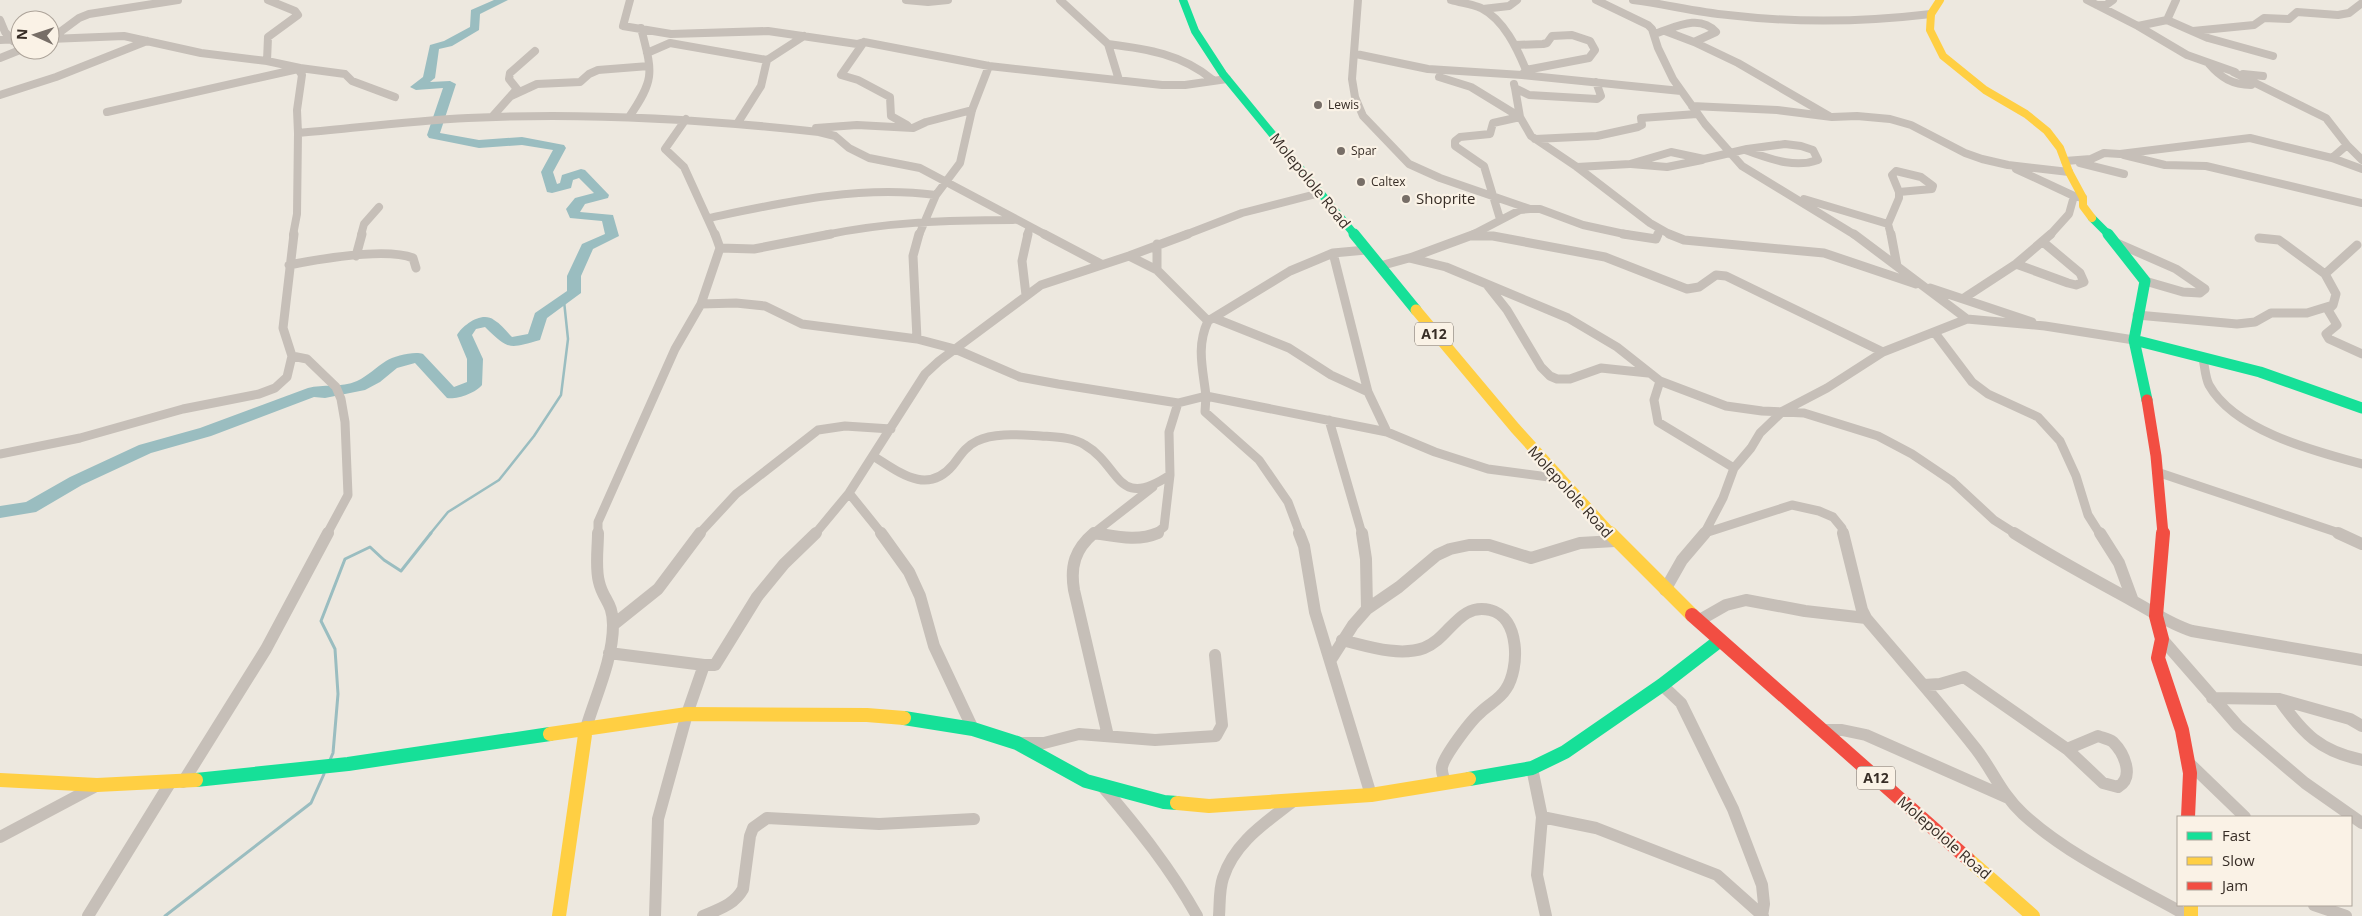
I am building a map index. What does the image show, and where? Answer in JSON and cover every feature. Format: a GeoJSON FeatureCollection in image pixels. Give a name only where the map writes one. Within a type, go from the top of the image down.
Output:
{"type":"FeatureCollection","features":[{"type":"Feature","properties":{"kind":"street"},"geometry":{"type":"LineString","coordinates":[[60,32],[79,18],[89,14],[178,0]]}},
{"type":"Feature","properties":{"kind":"street"},"geometry":{"type":"LineString","coordinates":[[267,61],[268,38],[294,20],[298,15],[295,11],[268,0]]}},
{"type":"Feature","properties":{"kind":"street"},"geometry":{"type":"LineString","coordinates":[[630,0],[623,26],[671,34],[760,31],[857,44],[864,42],[989,66],[1119,80],[1185,85],[1227,79]]}},
{"type":"Feature","properties":{"kind":"street"},"geometry":{"type":"LineString","coordinates":[[906,0],[948,0]]}},
{"type":"Feature","properties":{"kind":"street"},"geometry":{"type":"LineString","coordinates":[[1060,0],[1108,44],[1119,80]]}},
{"type":"Feature","properties":{"kind":"street","name":"Molepolole Road"},"geometry":{"type":"LineString","coordinates":[[1183,0],[1196,32],[1227,79],[1366,250],[1556,478],[1615,541],[1719,641],[2033,916]]}},
{"type":"Feature","properties":{"kind":"street"},"geometry":{"type":"LineString","coordinates":[[1358,0],[1356,54],[1352,79],[1355,97],[1362,116],[1401,158],[1440,178],[1530,209]]}},
{"type":"Feature","properties":{"kind":"street"},"geometry":{"type":"LineString","coordinates":[[1451,0],[1483,10],[1509,6],[1517,0]]}},
{"type":"Feature","properties":{"kind":"street"},"geometry":{"type":"LineString","coordinates":[[1596,0],[1605,0]]}},
{"type":"Feature","properties":{"kind":"street"},"geometry":{"type":"LineString","coordinates":[[1596,0],[1648,25],[1654,34],[1664,64],[1697,114],[1742,166],[1849,230],[1968,319],[1983,322],[2045,326],[2134,340],[2260,372],[2362,408]]}},
{"type":"Feature","properties":{"kind":"street"},"geometry":{"type":"LineString","coordinates":[[1633,0],[1727,14],[1780,19],[1883,20],[1931,14]]}},
{"type":"Feature","properties":{"kind":"street"},"geometry":{"type":"LineString","coordinates":[[1940,0],[1931,14],[1930,30],[1943,56],[1985,90],[2040,124],[2060,148],[2078,197],[2084,206],[2102,230],[2117,243],[2145,281],[2183,292],[2200,293],[2205,289],[2197,281],[2161,260],[2117,243]]}},
{"type":"Feature","properties":{"kind":"street"},"geometry":{"type":"LineString","coordinates":[[2087,0],[2138,26],[2188,56],[2235,72],[2233,72],[2251,85],[2225,80],[2209,64]]}},
{"type":"Feature","properties":{"kind":"street"},"geometry":{"type":"LineString","coordinates":[[2097,5],[2106,5],[2113,0]]}},
{"type":"Feature","properties":{"kind":"street"},"geometry":{"type":"LineString","coordinates":[[2167,20],[2176,0]]}},
{"type":"Feature","properties":{"kind":"street"},"geometry":{"type":"LineString","coordinates":[[2193,31],[2254,25],[2264,18],[2289,19],[2297,12],[2338,16],[2349,14],[2362,3],[2355,0]]}},
{"type":"Feature","properties":{"kind":"street"},"geometry":{"type":"LineString","coordinates":[[1695,9],[1698,1]]}},
{"type":"Feature","properties":{"kind":"street"},"geometry":{"type":"LineString","coordinates":[[1483,10],[1515,45],[1524,72]]}},
{"type":"Feature","properties":{"kind":"street"},"geometry":{"type":"LineString","coordinates":[[0,20],[5,32],[10,36]]}},
{"type":"Feature","properties":{"kind":"street"},"geometry":{"type":"LineString","coordinates":[[2138,26],[2167,20],[2208,38],[2273,56]]}},
{"type":"Feature","properties":{"kind":"street"},"geometry":{"type":"LineString","coordinates":[[1654,34],[1700,21],[1715,30],[1714,34],[1694,42]]}},
{"type":"Feature","properties":{"kind":"street"},"geometry":{"type":"LineString","coordinates":[[629,117],[648,87],[649,66],[641,28]]}},
{"type":"Feature","properties":{"kind":"street"},"geometry":{"type":"LineString","coordinates":[[1665,31],[1694,42],[1738,63],[1832,117]]}},
{"type":"Feature","properties":{"kind":"street"},"geometry":{"type":"LineString","coordinates":[[1356,54],[1428,69],[1512,74],[1589,58],[1595,50],[1590,41],[1572,34],[1552,36],[1547,43],[1543,44],[1515,45]]}},
{"type":"Feature","properties":{"kind":"street"},"geometry":{"type":"LineString","coordinates":[[60,38],[117,35],[226,57],[267,61],[299,68],[345,74],[352,81],[362,83],[395,97]]}},
{"type":"Feature","properties":{"kind":"street"},"geometry":{"type":"LineString","coordinates":[[647,53],[665,43],[670,43],[767,60],[804,36]]}},
{"type":"Feature","properties":{"kind":"street"},"geometry":{"type":"LineString","coordinates":[[0,95],[52,79],[146,41]]}},
{"type":"Feature","properties":{"kind":"street"},"geometry":{"type":"LineString","coordinates":[[864,42],[841,75],[858,80],[890,97],[892,116],[913,128]]}},
{"type":"Feature","properties":{"kind":"street"},"geometry":{"type":"LineString","coordinates":[[1108,44],[1154,50],[1180,57],[1204,71],[1213,80]]}},
{"type":"Feature","properties":{"kind":"street"},"geometry":{"type":"LineString","coordinates":[[492,117],[499,106],[516,89],[509,79],[510,73],[535,51]]}},
{"type":"Feature","properties":{"kind":"street"},"geometry":{"type":"LineString","coordinates":[[737,124],[762,86],[767,60]]}},
{"type":"Feature","properties":{"kind":"street"},"geometry":{"type":"LineString","coordinates":[[511,96],[537,84],[580,82],[589,74],[598,70],[649,66]]}},
{"type":"Feature","properties":{"kind":"street"},"geometry":{"type":"LineString","coordinates":[[917,339],[912,256],[924,221],[936,196],[962,158],[972,110],[989,66]]}},
{"type":"Feature","properties":{"kind":"street"},"geometry":{"type":"LineString","coordinates":[[107,112],[299,68]]}},
{"type":"Feature","properties":{"kind":"street"},"geometry":{"type":"LineString","coordinates":[[0,454],[80,438],[183,410],[266,392],[284,381],[289,371],[292,356],[282,328],[298,202],[297,110],[302,75],[299,68]]}},
{"type":"Feature","properties":{"kind":"street"},"geometry":{"type":"LineString","coordinates":[[1524,72],[1682,91]]}},
{"type":"Feature","properties":{"kind":"street"},"geometry":{"type":"LineString","coordinates":[[1512,74],[1520,117],[1531,136],[1577,167],[1660,229],[1684,240],[1697,242],[1778,251],[1802,250],[1824,253],[2045,326]]}},
{"type":"Feature","properties":{"kind":"street"},"geometry":{"type":"LineString","coordinates":[[2236,74],[2263,76]]}},
{"type":"Feature","properties":{"kind":"street"},"geometry":{"type":"LineString","coordinates":[[2236,74],[2326,118],[2347,145],[2362,160]]}},
{"type":"Feature","properties":{"kind":"street"},"geometry":{"type":"LineString","coordinates":[[1439,77],[1450,79],[1469,87],[1520,117]]}},
{"type":"Feature","properties":{"kind":"street"},"geometry":{"type":"LineString","coordinates":[[1515,88],[1529,95],[1597,99],[1601,96],[1596,82]]}},
{"type":"Feature","properties":{"kind":"street"},"geometry":{"type":"LineString","coordinates":[[1692,106],[1768,110],[1832,117],[1857,116],[1901,122],[1966,153],[2008,165],[2078,197]]}},
{"type":"Feature","properties":{"kind":"street"},"geometry":{"type":"LineString","coordinates":[[792,129],[857,125],[913,128],[972,110]]}},
{"type":"Feature","properties":{"kind":"street"},"geometry":{"type":"LineString","coordinates":[[1535,140],[1597,136],[1638,127],[1642,124],[1641,118],[1697,114]]}},
{"type":"Feature","properties":{"kind":"street"},"geometry":{"type":"LineString","coordinates":[[298,134],[424,120],[492,117],[686,118],[830,134],[862,155],[920,168],[1101,264]]}},
{"type":"Feature","properties":{"kind":"street"},"geometry":{"type":"LineString","coordinates":[[1500,219],[1484,166],[1456,146],[1455,141],[1460,137],[1490,134],[1493,124],[1520,117]]}},
{"type":"Feature","properties":{"kind":"street"},"geometry":{"type":"LineString","coordinates":[[559,916],[586,728],[609,653],[613,625],[611,605],[601,591],[598,580],[598,522],[675,349],[701,304],[720,248],[710,218],[684,167],[665,150],[686,118]]}},
{"type":"Feature","properties":{"kind":"street"},"geometry":{"type":"LineString","coordinates":[[2077,162],[2104,154],[2120,154],[2148,149],[2191,146],[2250,138],[2332,158],[2362,169]]}},
{"type":"Feature","properties":{"kind":"street"},"geometry":{"type":"LineString","coordinates":[[1577,167],[1630,164],[1660,168],[1678,167],[1728,152],[1784,145],[1805,146],[1814,152],[1818,160],[1800,163],[1745,150]]}},
{"type":"Feature","properties":{"kind":"street"},"geometry":{"type":"LineString","coordinates":[[2332,158],[2347,145]]}},
{"type":"Feature","properties":{"kind":"street"},"geometry":{"type":"LineString","coordinates":[[1630,164],[1672,152],[1702,160]]}},
{"type":"Feature","properties":{"kind":"street"},"geometry":{"type":"LineString","coordinates":[[2120,154],[2165,165],[2206,166],[2362,203]]}},
{"type":"Feature","properties":{"kind":"street"},"geometry":{"type":"LineString","coordinates":[[2065,161],[2077,162],[2124,174]]}},
{"type":"Feature","properties":{"kind":"street"},"geometry":{"type":"LineString","coordinates":[[2008,165],[2069,172]]}},
{"type":"Feature","properties":{"kind":"street"},"geometry":{"type":"LineString","coordinates":[[1897,266],[1888,224],[1899,198],[1899,192],[1892,175],[1896,171],[1922,177],[1933,186],[1932,189],[1899,192]]}},
{"type":"Feature","properties":{"kind":"street"},"geometry":{"type":"LineString","coordinates":[[710,218],[839,193],[875,191],[936,196]]}},
{"type":"Feature","properties":{"kind":"street"},"geometry":{"type":"LineString","coordinates":[[609,653],[704,666],[715,665],[757,597],[784,564],[815,534],[850,493],[925,374],[955,349],[1041,285],[1090,270],[1101,264],[1129,256],[1242,213],[1320,193]]}},
{"type":"Feature","properties":{"kind":"street"},"geometry":{"type":"LineString","coordinates":[[1788,194],[1888,224]]}},
{"type":"Feature","properties":{"kind":"street"},"geometry":{"type":"LineString","coordinates":[[1964,298],[2016,264],[2043,242],[2069,214],[2078,197]]}},
{"type":"Feature","properties":{"kind":"street"},"geometry":{"type":"LineString","coordinates":[[356,256],[364,224],[379,207]]}},
{"type":"Feature","properties":{"kind":"street"},"geometry":{"type":"LineString","coordinates":[[1380,266],[1409,258],[1470,236],[1520,210],[1540,209],[1583,225],[1648,239],[1656,239],[1660,229]]}},
{"type":"Feature","properties":{"kind":"street"},"geometry":{"type":"LineString","coordinates":[[720,248],[754,249],[861,227],[924,221],[1017,220]]}},
{"type":"Feature","properties":{"kind":"street"},"geometry":{"type":"LineString","coordinates":[[1026,295],[1020,269],[1020,255],[1030,227]]}},
{"type":"Feature","properties":{"kind":"street"},"geometry":{"type":"LineString","coordinates":[[1470,236],[1493,236],[1605,257],[1687,289],[1699,287],[1716,275],[1726,276],[1883,352]]}},
{"type":"Feature","properties":{"kind":"street"},"geometry":{"type":"LineString","coordinates":[[2259,238],[2279,240],[2325,274],[2335,292],[2333,305],[2328,310],[2337,325],[2326,334],[2330,338],[2362,354]]}},
{"type":"Feature","properties":{"kind":"street"},"geometry":{"type":"LineString","coordinates":[[2016,264],[2068,283],[2076,285],[2084,282],[2080,273],[2043,242]]}},
{"type":"Feature","properties":{"kind":"street"},"geometry":{"type":"LineString","coordinates":[[1157,244],[1157,270]]}},
{"type":"Feature","properties":{"kind":"street"},"geometry":{"type":"LineString","coordinates":[[2325,274],[2326,270],[2357,244]]}},
{"type":"Feature","properties":{"kind":"street"},"geometry":{"type":"LineString","coordinates":[[1366,250],[1333,254],[1290,271],[1211,320],[1201,333],[1198,347],[1206,396],[1205,412],[1259,460],[1288,502],[1304,546],[1315,612],[1371,795]]}},
{"type":"Feature","properties":{"kind":"street"},"geometry":{"type":"LineString","coordinates":[[289,265],[356,256],[400,253],[413,258],[416,268]]}},
{"type":"Feature","properties":{"kind":"street"},"geometry":{"type":"LineString","coordinates":[[1333,254],[1368,392],[1387,432]]}},
{"type":"Feature","properties":{"kind":"street"},"geometry":{"type":"LineString","coordinates":[[1129,256],[1157,270],[1211,320],[1289,348],[1331,375],[1368,392]]}},
{"type":"Feature","properties":{"kind":"street"},"geometry":{"type":"LineString","coordinates":[[1409,258],[1446,267],[1568,318],[1617,347],[1660,381],[1726,406],[1762,411],[1783,411],[1823,418],[1878,436],[1912,454],[1952,481],[1978,508],[2008,530],[2085,577],[2134,601],[2172,625],[2192,632],[2362,660]]}},
{"type":"Feature","properties":{"kind":"street"},"geometry":{"type":"LineString","coordinates":[[2145,281],[2136,315],[2134,340],[2140,361],[2157,472],[2163,538],[2156,616],[2162,639],[2158,658],[2182,730],[2190,773],[2188,816]]}},
{"type":"Feature","properties":{"kind":"street"},"geometry":{"type":"LineString","coordinates":[[1487,285],[1507,310],[1541,367],[1550,376],[1557,379],[1570,380],[1601,368],[1648,373]]}},
{"type":"Feature","properties":{"kind":"street"},"geometry":{"type":"LineString","coordinates":[[701,304],[736,303],[760,305],[774,309],[802,324],[917,339],[955,349],[1020,376],[1178,403],[1206,396],[1330,420],[1387,432],[1435,452],[1488,469],[1556,478]]}},
{"type":"Feature","properties":{"kind":"street"},"geometry":{"type":"LineString","coordinates":[[2136,315],[2217,323],[2252,322],[2264,319],[2271,313],[2307,313],[2333,305]]}},
{"type":"Feature","properties":{"kind":"street"},"geometry":{"type":"LineString","coordinates":[[1665,590],[1682,560],[1705,532],[1723,498],[1734,468],[1751,448],[1760,433],[1783,411],[1827,388],[1883,352],[1968,319]]}},
{"type":"Feature","properties":{"kind":"street"},"geometry":{"type":"LineString","coordinates":[[1935,333],[1972,382],[1988,394],[2038,417],[2060,441],[2076,476],[2088,515],[2119,563],[2134,601]]}},
{"type":"Feature","properties":{"kind":"street"},"geometry":{"type":"LineString","coordinates":[[88,916],[266,649],[348,495],[346,434],[341,399],[336,387],[307,359],[292,356]]}},
{"type":"Feature","properties":{"kind":"street"},"geometry":{"type":"LineString","coordinates":[[2203,359],[2208,384],[2233,413],[2252,424],[2323,454],[2362,464]]}},
{"type":"Feature","properties":{"kind":"street"},"geometry":{"type":"LineString","coordinates":[[1660,381],[1654,400],[1658,422],[1734,468]]}},
{"type":"Feature","properties":{"kind":"street"},"geometry":{"type":"LineString","coordinates":[[1094,533],[1133,537],[1152,537],[1160,534],[1164,527],[1170,475],[1169,432],[1178,403]]}},
{"type":"Feature","properties":{"kind":"street"},"geometry":{"type":"LineString","coordinates":[[1330,420],[1360,524],[1366,559],[1367,609]]}},
{"type":"Feature","properties":{"kind":"street"},"geometry":{"type":"LineString","coordinates":[[613,625],[658,589],[694,539],[736,494],[818,430],[832,426],[849,425],[891,429]]}},
{"type":"Feature","properties":{"kind":"street"},"geometry":{"type":"LineString","coordinates":[[873,456],[911,480],[926,480],[942,477],[974,442],[985,437],[1059,436],[1074,438],[1085,444],[1120,483],[1126,487],[1153,487]]}},
{"type":"Feature","properties":{"kind":"street"},"geometry":{"type":"LineString","coordinates":[[2157,472],[2314,524],[2362,544]]}},
{"type":"Feature","properties":{"kind":"street"},"geometry":{"type":"LineString","coordinates":[[1108,736],[1070,574],[1073,558],[1083,541],[1170,475]]}},
{"type":"Feature","properties":{"kind":"street"},"geometry":{"type":"LineString","coordinates":[[850,493],[894,549],[909,572],[920,596],[934,646],[973,729]]}},
{"type":"Feature","properties":{"kind":"street"},"geometry":{"type":"LineString","coordinates":[[1705,532],[1792,505],[1819,510],[1833,517],[1842,528],[1862,610],[1866,618],[1980,754],[2006,798],[2033,823],[2074,852],[2190,916]]}},
{"type":"Feature","properties":{"kind":"street"},"geometry":{"type":"LineString","coordinates":[[1330,661],[1342,640],[1367,609],[1399,587],[1437,555],[1450,549],[1469,545],[1489,545],[1531,558],[1580,543],[1615,541]]}},
{"type":"Feature","properties":{"kind":"street"},"geometry":{"type":"LineString","coordinates":[[1698,621],[1719,606],[1746,600],[1759,600],[1796,610],[1831,616],[1866,618]]}},
{"type":"Feature","properties":{"kind":"street"},"geometry":{"type":"LineString","coordinates":[[1342,640],[1386,650],[1412,651],[1426,649],[1461,616],[1480,608],[1502,615],[1509,624],[1513,636],[1514,668],[1508,688],[1500,697],[1478,714],[1444,761],[1441,769],[1445,782]]}},
{"type":"Feature","properties":{"kind":"street"},"geometry":{"type":"LineString","coordinates":[[2162,639],[2192,671],[2212,698],[2238,726],[2332,804],[2351,816]]}},
{"type":"Feature","properties":{"kind":"street"},"geometry":{"type":"LineString","coordinates":[[0,780],[97,786],[176,782],[348,764],[687,714],[867,714],[892,716],[973,729],[1017,743],[1086,782],[1150,799],[1188,804],[1292,802],[1371,795],[1532,768],[1565,752],[1662,685],[1719,641]]}},
{"type":"Feature","properties":{"kind":"street"},"geometry":{"type":"LineString","coordinates":[[1017,743],[1044,743],[1079,734],[1155,740],[1216,736],[1222,725],[1215,654]]}},
{"type":"Feature","properties":{"kind":"street"},"geometry":{"type":"LineString","coordinates":[[655,916],[658,819],[687,714],[704,666]]}},
{"type":"Feature","properties":{"kind":"street"},"geometry":{"type":"LineString","coordinates":[[1924,685],[1940,684],[1964,677],[2067,749],[2103,783],[2118,787],[2124,784],[2127,774],[2127,763],[2112,740],[2098,736],[2067,749]]}},
{"type":"Feature","properties":{"kind":"street"},"geometry":{"type":"LineString","coordinates":[[1662,685],[1680,703],[1733,809],[1762,885],[1763,916]]}},
{"type":"Feature","properties":{"kind":"street"},"geometry":{"type":"LineString","coordinates":[[2212,698],[2279,699],[2350,719],[2362,726]]}},
{"type":"Feature","properties":{"kind":"street"},"geometry":{"type":"LineString","coordinates":[[2279,699],[2303,733],[2314,742],[2334,753],[2362,760]]}},
{"type":"Feature","properties":{"kind":"street"},"geometry":{"type":"LineString","coordinates":[[1820,730],[1842,730],[1866,735],[2006,798]]}},
{"type":"Feature","properties":{"kind":"street"},"geometry":{"type":"LineString","coordinates":[[2188,762],[2244,816]]}},
{"type":"Feature","properties":{"kind":"street"},"geometry":{"type":"LineString","coordinates":[[1532,768],[1542,817],[1537,875],[1546,916]]}},
{"type":"Feature","properties":{"kind":"street"},"geometry":{"type":"LineString","coordinates":[[0,837],[97,786]]}},
{"type":"Feature","properties":{"kind":"street"},"geometry":{"type":"LineString","coordinates":[[1103,787],[1141,830],[1182,888],[1197,916]]}},
{"type":"Feature","properties":{"kind":"street"},"geometry":{"type":"LineString","coordinates":[[1219,916],[1222,886],[1230,860],[1250,834],[1292,802]]}},
{"type":"Feature","properties":{"kind":"street"},"geometry":{"type":"LineString","coordinates":[[1542,817],[1596,828],[1666,857],[1717,875],[1763,916]]}},
{"type":"Feature","properties":{"kind":"street"},"geometry":{"type":"LineString","coordinates":[[703,916],[734,902],[740,896],[744,889],[750,836],[753,828],[766,818],[879,824],[974,819]]}},
{"type":"Feature","properties":{"kind":"street"},"geometry":{"type":"LineString","coordinates":[[2317,906],[2346,916]]}},
{"type":"Feature","properties":{"kind":"waterway"},"geometry":{"type":"LineString","coordinates":[[0,512],[30,508],[76,481],[145,449],[205,432],[313,392],[325,393],[360,386],[375,378],[392,364],[418,357],[452,394],[474,385],[475,359],[464,335],[471,326],[488,322],[509,342],[535,337],[540,316],[574,293],[574,276],[587,247],[612,236],[608,218],[575,215],[573,209],[580,201],[603,195],[581,173],[567,178],[566,185],[552,189],[547,172],[560,148],[522,141],[479,144],[433,135],[450,84],[416,87],[429,78],[434,47],[448,44],[475,28],[475,12],[503,0]]}},
{"type":"Feature","properties":{"kind":"waterway"},"geometry":{"type":"LineString","coordinates":[[430,534],[448,512],[499,480],[534,436],[561,395],[568,339],[564,301],[574,293]]}},
{"type":"Feature","properties":{"kind":"waterway"},"geometry":{"type":"LineString","coordinates":[[330,760],[333,753],[338,694],[335,649],[321,621],[345,559],[370,547],[384,560],[401,571],[431,533]]}},
{"type":"Feature","properties":{"kind":"waterway"},"geometry":{"type":"LineString","coordinates":[[165,916],[311,803],[324,774]]}},
{"type":"Feature","properties":{"kind":"traffic: fast"},"geometry":{"type":"LineString","coordinates":[[1183,0],[1195,31],[1223,74],[1416,310]]}},
{"type":"Feature","properties":{"kind":"traffic: fast"},"geometry":{"type":"LineString","coordinates":[[2092,218],[2117,243],[2145,281],[2134,340],[2147,400]]}},
{"type":"Feature","properties":{"kind":"traffic: fast"},"geometry":{"type":"LineString","coordinates":[[2134,340],[2260,372],[2362,408]]}},
{"type":"Feature","properties":{"kind":"traffic: fast"},"geometry":{"type":"LineString","coordinates":[[1469,779],[1532,768],[1565,752],[1662,685],[1719,641]]}},
{"type":"Feature","properties":{"kind":"traffic: fast"},"geometry":{"type":"LineString","coordinates":[[904,718],[973,729],[1017,743],[1086,781],[1164,802],[1177,803]]}},
{"type":"Feature","properties":{"kind":"traffic: fast"},"geometry":{"type":"LineString","coordinates":[[196,780],[348,764],[550,734]]}},
{"type":"Feature","properties":{"kind":"traffic: slow"},"geometry":{"type":"LineString","coordinates":[[1940,0],[1931,14],[1930,30],[1943,56],[1985,90],[2026,114],[2047,131],[2060,148],[2069,172],[2083,198],[2083,206],[2092,218]]}},
{"type":"Feature","properties":{"kind":"traffic: slow"},"geometry":{"type":"LineString","coordinates":[[1416,310],[1481,389],[1583,505],[1692,615]]}},
{"type":"Feature","properties":{"kind":"traffic: slow"},"geometry":{"type":"LineString","coordinates":[[550,734],[687,714],[867,715],[904,718]]}},
{"type":"Feature","properties":{"kind":"traffic: slow"},"geometry":{"type":"LineString","coordinates":[[559,916],[586,728]]}},
{"type":"Feature","properties":{"kind":"traffic: slow"},"geometry":{"type":"LineString","coordinates":[[1177,803],[1209,806],[1371,795],[1469,779]]}},
{"type":"Feature","properties":{"kind":"traffic: slow"},"geometry":{"type":"LineString","coordinates":[[0,780],[97,785],[196,780]]}},
{"type":"Feature","properties":{"kind":"traffic: slow"},"geometry":{"type":"LineString","coordinates":[[1968,859],[2033,916]]}},
{"type":"Feature","properties":{"kind":"traffic: slow"},"geometry":{"type":"LineString","coordinates":[[2191,906],[2191,916]]}},
{"type":"Feature","properties":{"kind":"traffic: jam"},"geometry":{"type":"LineString","coordinates":[[2147,400],[2156,456],[2163,538],[2156,616],[2162,639],[2158,658],[2182,730],[2190,773],[2188,816]]}},
{"type":"Feature","properties":{"kind":"traffic: jam"},"geometry":{"type":"LineString","coordinates":[[1692,615],[1968,859]]}},
{"type":"Feature","properties":{"kind":"place","name":"Lewis"},"geometry":{"type":"Point","coordinates":[1318,105]}},
{"type":"Feature","properties":{"kind":"place","name":"Spar"},"geometry":{"type":"Point","coordinates":[1341,151]}},
{"type":"Feature","properties":{"kind":"place","name":"Caltex"},"geometry":{"type":"Point","coordinates":[1361,182]}},
{"type":"Feature","properties":{"kind":"place","name":"Shoprite"},"geometry":{"type":"Point","coordinates":[1406,199]}}]}
